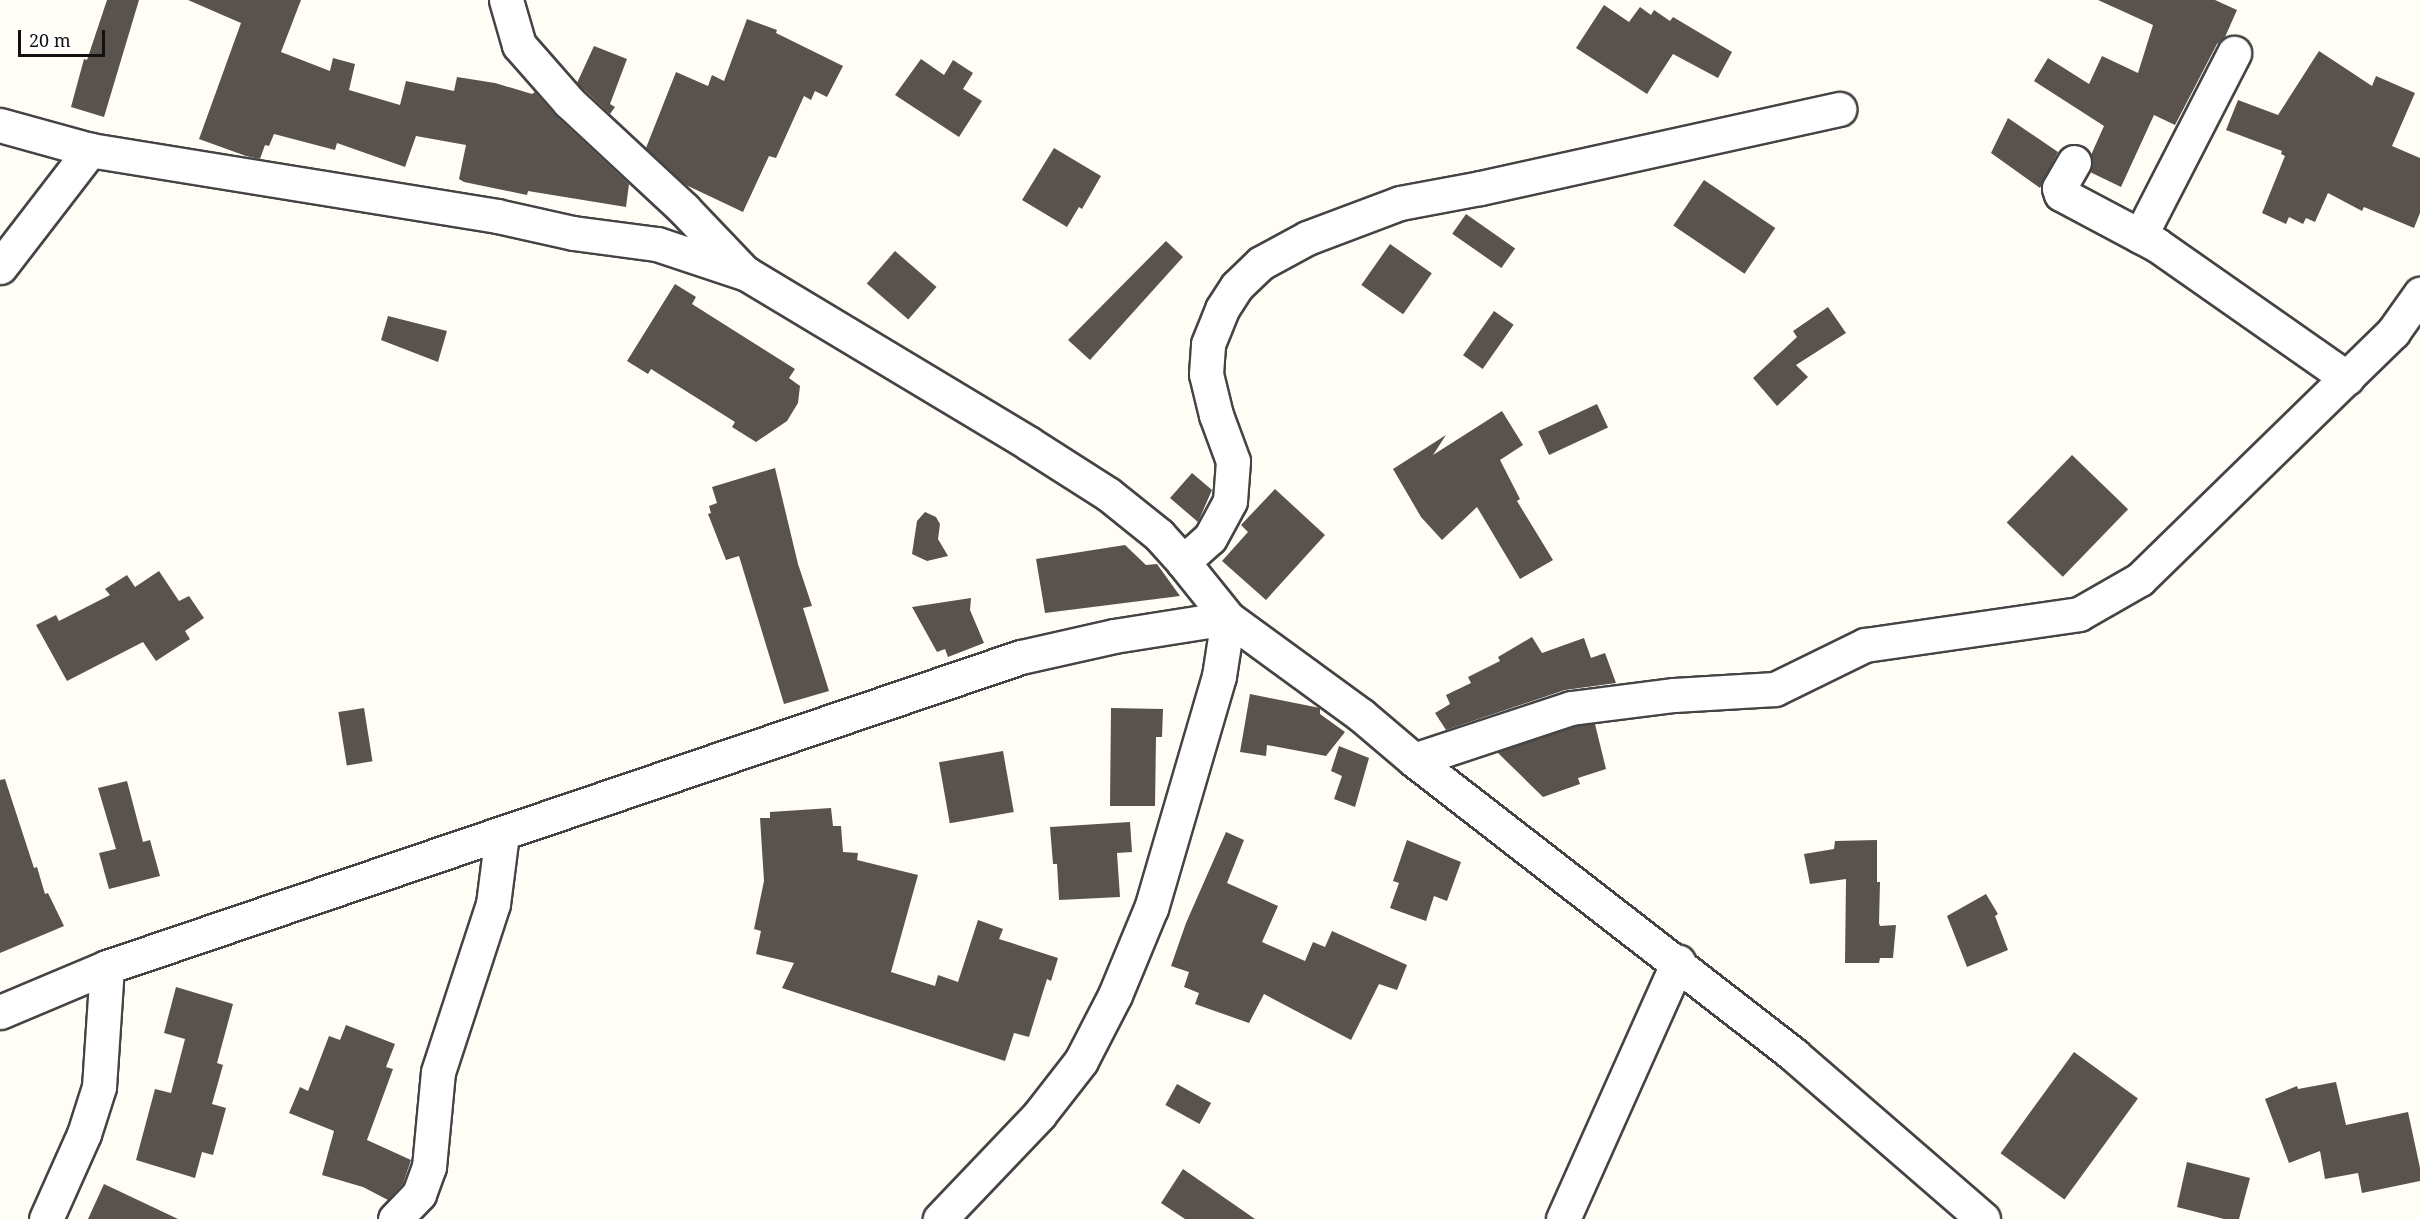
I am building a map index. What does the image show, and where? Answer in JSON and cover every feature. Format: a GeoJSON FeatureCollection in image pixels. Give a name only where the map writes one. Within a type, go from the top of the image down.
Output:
{"type":"FeatureCollection","features":[{"type":"Feature","properties":{"kind":"street"},"geometry":{"type":"LineString","coordinates":[[506,0],[519,45],[569,102],[684,209],[747,274]]}},
{"type":"Feature","properties":{"kind":"street"},"geometry":{"type":"LineString","coordinates":[[2140,236],[2234,53]]}},
{"type":"Feature","properties":{"kind":"street"},"geometry":{"type":"LineString","coordinates":[[1183,562],[1210,538],[1230,501],[1233,460],[1216,415],[1206,374],[1208,344],[1222,309],[1237,286],[1261,263],[1308,238],[1400,203],[1480,188],[1839,109]]}},
{"type":"Feature","properties":{"kind":"street"},"geometry":{"type":"LineString","coordinates":[[0,125],[90,150],[497,216],[573,233],[657,244],[747,274],[999,425],[1108,494],[1159,535],[1228,618],[1361,715],[1414,760],[1678,962],[1794,1055],[1983,1219]]}},
{"type":"Feature","properties":{"kind":"street"},"geometry":{"type":"LineString","coordinates":[[0,267],[90,150]]}},
{"type":"Feature","properties":{"kind":"street"},"geometry":{"type":"LineString","coordinates":[[2074,162],[2059,188],[2061,194],[2167,252],[2347,378]]}},
{"type":"Feature","properties":{"kind":"street"},"geometry":{"type":"LineString","coordinates":[[1414,760],[1571,708],[1674,695],[1775,689],[1865,645],[2079,614],[2140,579],[2393,332],[2420,294]]}},
{"type":"Feature","properties":{"kind":"street"},"geometry":{"type":"LineString","coordinates":[[1,1010],[107,967],[1021,657],[1114,636],[1228,618]]}},
{"type":"Feature","properties":{"kind":"street"},"geometry":{"type":"LineString","coordinates":[[940,1219],[1039,1115],[1081,1060],[1115,995],[1151,908],[1219,676],[1228,618]]}},
{"type":"Feature","properties":{"kind":"street"},"geometry":{"type":"LineString","coordinates":[[395,1219],[419,1194],[429,1167],[438,1072],[493,904],[502,834]]}},
{"type":"Feature","properties":{"kind":"street"},"geometry":{"type":"LineString","coordinates":[[1563,1219],[1678,962]]}},
{"type":"Feature","properties":{"kind":"street"},"geometry":{"type":"LineString","coordinates":[[46,1219],[84,1134],[99,1087],[107,967]]}},
{"type":"Feature","properties":{"kind":"building"},"geometry":{"type":"Polygon","coordinates":[[[107,0],[139,0],[104,117],[71,107],[84,59],[87,60],[107,0]]]}},
{"type":"Feature","properties":{"kind":"building"},"geometry":{"type":"Polygon","coordinates":[[[188,0],[301,0],[281,52],[330,71],[333,58],[355,64],[349,90],[400,105],[406,81],[454,91],[457,77],[495,83],[532,94],[535,92],[556,116],[629,184],[626,207],[528,191],[527,195],[464,182],[459,179],[466,145],[416,136],[405,167],[337,143],[335,150],[274,134],[269,146],[265,145],[260,159],[199,139],[241,23],[188,0]]]}},
{"type":"Feature","properties":{"kind":"building"},"geometry":{"type":"Polygon","coordinates":[[[2098,0],[2215,0],[2237,10],[2225,37],[2217,44],[2175,125],[2154,115],[2121,187],[2090,172],[2091,155],[2104,126],[2034,81],[2048,58],[2089,84],[2102,56],[2138,73],[2153,25],[2098,0]]]}},
{"type":"Feature","properties":{"kind":"building"},"geometry":{"type":"Polygon","coordinates":[[[1604,5],[1629,22],[1640,7],[1651,15],[1654,10],[1670,21],[1673,17],[1732,52],[1718,78],[1673,54],[1647,94],[1576,48],[1604,5]]]}},
{"type":"Feature","properties":{"kind":"building"},"geometry":{"type":"Polygon","coordinates":[[[747,19],[777,30],[776,33],[843,66],[827,97],[815,91],[811,100],[804,96],[776,158],[769,156],[743,212],[686,185],[646,148],[676,72],[708,86],[712,75],[724,81],[747,19]]]}},
{"type":"Feature","properties":{"kind":"building"},"geometry":{"type":"Polygon","coordinates":[[[594,46],[627,59],[610,104],[615,107],[610,114],[577,83],[594,46]]]}},
{"type":"Feature","properties":{"kind":"building"},"geometry":{"type":"Polygon","coordinates":[[[2319,51],[2372,86],[2376,76],[2415,93],[2392,146],[2420,158],[2420,213],[2414,228],[2364,207],[2362,211],[2328,193],[2315,222],[2306,218],[2303,224],[2289,217],[2286,224],[2262,213],[2285,156],[2281,154],[2282,151],[2226,130],[2238,100],[2278,115],[2319,51]]]}},
{"type":"Feature","properties":{"kind":"building"},"geometry":{"type":"Polygon","coordinates":[[[921,59],[944,75],[953,60],[973,73],[963,89],[982,101],[959,137],[895,95],[921,59]]]}},
{"type":"Feature","properties":{"kind":"building"},"geometry":{"type":"Polygon","coordinates":[[[2008,118],[2058,152],[2040,188],[1991,153],[2008,118]]]}},
{"type":"Feature","properties":{"kind":"building"},"geometry":{"type":"Polygon","coordinates":[[[1054,148],[1101,176],[1082,209],[1079,207],[1067,227],[1022,200],[1054,148]]]}},
{"type":"Feature","properties":{"kind":"building"},"geometry":{"type":"Polygon","coordinates":[[[1704,180],[1775,228],[1745,274],[1673,226],[1704,180]]]}},
{"type":"Feature","properties":{"kind":"building"},"geometry":{"type":"Polygon","coordinates":[[[1466,214],[1515,248],[1501,268],[1452,234],[1466,214]]]}},
{"type":"Feature","properties":{"kind":"building"},"geometry":{"type":"Polygon","coordinates":[[[1166,241],[1183,257],[1090,360],[1068,340],[1166,241]]]}},
{"type":"Feature","properties":{"kind":"building"},"geometry":{"type":"Polygon","coordinates":[[[1390,244],[1432,273],[1403,314],[1361,285],[1390,244]]]}},
{"type":"Feature","properties":{"kind":"building"},"geometry":{"type":"Polygon","coordinates":[[[895,251],[937,287],[908,320],[867,283],[895,251]]]}},
{"type":"Feature","properties":{"kind":"building"},"geometry":{"type":"Polygon","coordinates":[[[675,284],[696,297],[692,304],[795,369],[789,378],[800,386],[798,403],[787,421],[756,442],[732,427],[735,422],[651,369],[648,374],[627,361],[675,284]]]}},
{"type":"Feature","properties":{"kind":"building"},"geometry":{"type":"Polygon","coordinates":[[[1828,307],[1846,333],[1796,365],[1808,377],[1777,406],[1753,378],[1797,337],[1793,331],[1828,307]]]}},
{"type":"Feature","properties":{"kind":"building"},"geometry":{"type":"Polygon","coordinates":[[[1494,311],[1514,325],[1483,369],[1463,355],[1494,311]]]}},
{"type":"Feature","properties":{"kind":"building"},"geometry":{"type":"Polygon","coordinates":[[[388,316],[447,331],[438,362],[381,340],[388,316]]]}},
{"type":"Feature","properties":{"kind":"building"},"geometry":{"type":"Polygon","coordinates":[[[1597,404],[1608,428],[1549,455],[1538,431],[1597,404]]]}},
{"type":"Feature","properties":{"kind":"building"},"geometry":{"type":"Polygon","coordinates":[[[1502,411],[1523,445],[1500,460],[1520,499],[1517,501],[1553,560],[1520,579],[1477,507],[1442,540],[1421,517],[1393,469],[1446,435],[1433,455],[1502,411]]]}},
{"type":"Feature","properties":{"kind":"building"},"geometry":{"type":"Polygon","coordinates":[[[2072,455],[2128,509],[2063,577],[2007,523],[2072,455]]]}},
{"type":"Feature","properties":{"kind":"building"},"geometry":{"type":"Polygon","coordinates":[[[775,468],[798,564],[812,606],[803,608],[829,691],[784,704],[739,556],[726,560],[708,514],[711,513],[709,506],[717,503],[712,487],[775,468]]]}},
{"type":"Feature","properties":{"kind":"building"},"geometry":{"type":"Polygon","coordinates":[[[1192,473],[1212,490],[1198,522],[1170,498],[1192,473]]]}},
{"type":"Feature","properties":{"kind":"building"},"geometry":{"type":"Polygon","coordinates":[[[1275,489],[1325,535],[1266,600],[1222,561],[1248,532],[1241,525],[1275,489]]]}},
{"type":"Feature","properties":{"kind":"building"},"geometry":{"type":"Polygon","coordinates":[[[925,512],[936,517],[940,524],[938,539],[948,556],[927,561],[912,554],[917,521],[925,512]]]}},
{"type":"Feature","properties":{"kind":"building"},"geometry":{"type":"Polygon","coordinates":[[[1125,545],[1146,565],[1157,564],[1180,596],[1045,613],[1036,559],[1125,545]]]}},
{"type":"Feature","properties":{"kind":"building"},"geometry":{"type":"Polygon","coordinates":[[[159,571],[179,601],[189,596],[204,618],[185,631],[190,639],[156,661],[143,642],[67,681],[36,625],[56,615],[59,621],[110,595],[105,589],[127,575],[135,587],[159,571]]]}},
{"type":"Feature","properties":{"kind":"building"},"geometry":{"type":"Polygon","coordinates":[[[971,598],[970,610],[984,643],[948,657],[945,649],[937,652],[912,607],[971,598]]]}},
{"type":"Feature","properties":{"kind":"building"},"geometry":{"type":"Polygon","coordinates":[[[1532,637],[1542,653],[1584,638],[1591,658],[1605,653],[1616,683],[1565,690],[1446,730],[1435,713],[1450,704],[1446,695],[1471,683],[1468,677],[1500,661],[1498,657],[1532,637]]]}},
{"type":"Feature","properties":{"kind":"building"},"geometry":{"type":"Polygon","coordinates":[[[1250,694],[1320,708],[1320,714],[1345,732],[1326,756],[1267,745],[1266,756],[1240,752],[1250,694]]]}},
{"type":"Feature","properties":{"kind":"building"},"geometry":{"type":"Polygon","coordinates":[[[364,708],[372,761],[347,765],[338,712],[364,708]]]}},
{"type":"Feature","properties":{"kind":"building"},"geometry":{"type":"Polygon","coordinates":[[[1111,708],[1163,709],[1162,737],[1156,737],[1155,806],[1110,806],[1111,708]]]}},
{"type":"Feature","properties":{"kind":"building"},"geometry":{"type":"Polygon","coordinates":[[[1595,724],[1606,769],[1578,778],[1580,784],[1543,797],[1497,752],[1575,726],[1595,724]]]}},
{"type":"Feature","properties":{"kind":"building"},"geometry":{"type":"Polygon","coordinates":[[[1339,746],[1369,758],[1355,807],[1334,799],[1342,776],[1331,771],[1339,746]]]}},
{"type":"Feature","properties":{"kind":"building"},"geometry":{"type":"Polygon","coordinates":[[[1003,751],[1014,812],[950,823],[939,762],[1003,751]]]}},
{"type":"Feature","properties":{"kind":"building"},"geometry":{"type":"Polygon","coordinates":[[[5,779],[34,868],[37,867],[45,894],[48,893],[64,926],[0,953],[0,780],[5,779]]]}},
{"type":"Feature","properties":{"kind":"building"},"geometry":{"type":"Polygon","coordinates":[[[127,781],[143,842],[150,840],[160,876],[109,889],[99,853],[116,849],[98,788],[127,781]]]}},
{"type":"Feature","properties":{"kind":"building"},"geometry":{"type":"Polygon","coordinates":[[[831,808],[833,826],[841,826],[843,852],[858,853],[857,860],[918,875],[891,972],[935,986],[938,975],[958,982],[978,920],[1003,929],[999,939],[1058,958],[1051,981],[1047,979],[1029,1037],[1014,1033],[1005,1061],[782,988],[794,963],[756,954],[761,931],[754,929],[764,881],[760,818],[770,818],[770,812],[831,808]]]}},
{"type":"Feature","properties":{"kind":"building"},"geometry":{"type":"Polygon","coordinates":[[[1130,822],[1132,852],[1117,853],[1120,897],[1059,900],[1057,864],[1053,864],[1050,827],[1130,822]]]}},
{"type":"Feature","properties":{"kind":"building"},"geometry":{"type":"Polygon","coordinates":[[[1226,832],[1244,840],[1227,883],[1278,906],[1262,942],[1305,961],[1313,942],[1325,947],[1332,931],[1407,965],[1397,990],[1379,984],[1351,1040],[1264,994],[1249,1023],[1195,1004],[1199,993],[1184,987],[1189,972],[1171,966],[1186,923],[1226,832]]]}},
{"type":"Feature","properties":{"kind":"building"},"geometry":{"type":"Polygon","coordinates":[[[1407,840],[1461,862],[1447,901],[1434,896],[1426,921],[1390,908],[1399,883],[1393,881],[1407,840]]]}},
{"type":"Feature","properties":{"kind":"building"},"geometry":{"type":"Polygon","coordinates":[[[1877,840],[1877,882],[1880,882],[1879,923],[1880,926],[1896,925],[1893,958],[1880,958],[1879,963],[1845,963],[1846,879],[1810,884],[1804,854],[1834,849],[1835,841],[1877,840]]]}},
{"type":"Feature","properties":{"kind":"building"},"geometry":{"type":"Polygon","coordinates":[[[1986,894],[1998,914],[1995,916],[2008,950],[1967,967],[1947,916],[1986,894]]]}},
{"type":"Feature","properties":{"kind":"building"},"geometry":{"type":"Polygon","coordinates":[[[176,987],[233,1004],[217,1063],[223,1065],[212,1104],[226,1108],[213,1155],[202,1152],[195,1178],[136,1160],[155,1089],[171,1093],[185,1039],[164,1033],[176,987]]]}},
{"type":"Feature","properties":{"kind":"building"},"geometry":{"type":"Polygon","coordinates":[[[346,1025],[395,1044],[386,1067],[393,1069],[367,1140],[411,1160],[403,1184],[388,1200],[363,1187],[322,1175],[334,1131],[289,1113],[300,1087],[308,1091],[329,1036],[340,1040],[346,1025]]]}},
{"type":"Feature","properties":{"kind":"building"},"geometry":{"type":"Polygon","coordinates":[[[2074,1052],[2138,1098],[2064,1200],[2001,1153],[2074,1052]]]}},
{"type":"Feature","properties":{"kind":"building"},"geometry":{"type":"Polygon","coordinates":[[[2336,1082],[2346,1125],[2408,1112],[2420,1168],[2420,1181],[2362,1193],[2358,1173],[2325,1179],[2320,1151],[2289,1163],[2265,1099],[2297,1086],[2298,1089],[2336,1082]]]}},
{"type":"Feature","properties":{"kind":"building"},"geometry":{"type":"Polygon","coordinates":[[[1177,1084],[1211,1103],[1199,1124],[1165,1105],[1177,1084]]]}},
{"type":"Feature","properties":{"kind":"building"},"geometry":{"type":"Polygon","coordinates":[[[2187,1162],[2250,1178],[2239,1219],[2224,1219],[2177,1207],[2187,1162]]]}},
{"type":"Feature","properties":{"kind":"building"},"geometry":{"type":"Polygon","coordinates":[[[1183,1169],[1255,1219],[1185,1219],[1161,1203],[1183,1169]]]}},
{"type":"Feature","properties":{"kind":"building"},"geometry":{"type":"Polygon","coordinates":[[[104,1184],[178,1219],[88,1219],[104,1184]]]}}]}
